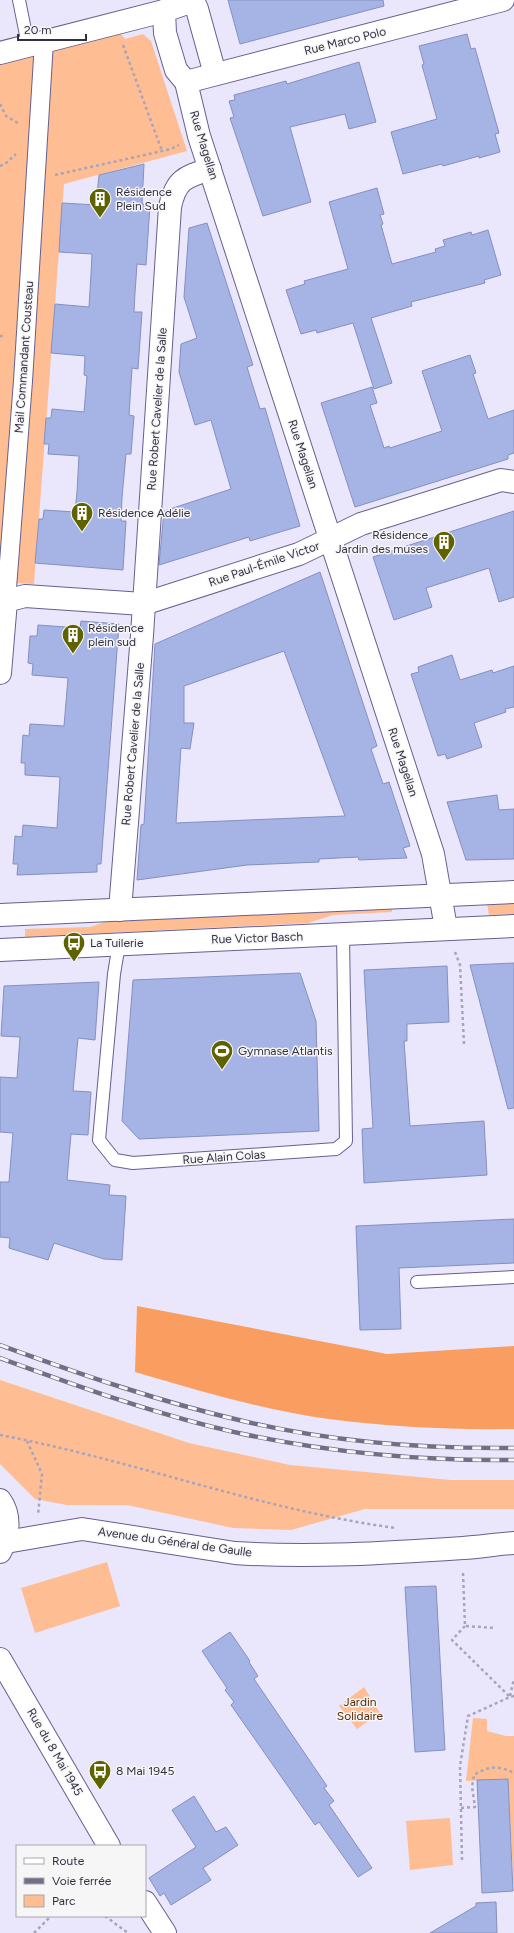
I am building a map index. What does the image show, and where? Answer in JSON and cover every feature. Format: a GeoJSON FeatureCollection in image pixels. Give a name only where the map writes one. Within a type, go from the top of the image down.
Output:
{"type":"FeatureCollection","features":[{"type":"Feature","properties":{"kind":"street","name":"Rue Marco Polo"},"geometry":{"type":"LineString","coordinates":[[186,82],[503,0]]}},
{"type":"Feature","properties":{"kind":"street"},"geometry":{"type":"LineString","coordinates":[[0,52],[164,11],[193,1],[197,8],[215,74]]}},
{"type":"Feature","properties":{"kind":"street","name":"Rue Magellan"},"geometry":{"type":"LineString","coordinates":[[164,11],[165,33],[176,70],[186,82],[199,136],[433,854],[446,928]]}},
{"type":"Feature","properties":{"kind":"street","name":"Mail Commandant Cousteau"},"geometry":{"type":"LineString","coordinates":[[0,673],[36,180],[36,43]]}},
{"type":"Feature","properties":{"kind":"street","name":"Rue Robert Cavelier de la Salle"},"geometry":{"type":"LineString","coordinates":[[120,910],[143,604],[170,207],[174,190],[187,177],[210,169]]}},
{"type":"Feature","properties":{"kind":"street","name":"Rue Paul-Émile Victor"},"geometry":{"type":"LineString","coordinates":[[6,601],[25,596],[143,604],[298,554],[368,522],[501,480],[514,482]]}},
{"type":"Feature","properties":{"kind":"street"},"geometry":{"type":"LineString","coordinates":[[0,915],[440,894],[514,892]]}},
{"type":"Feature","properties":{"kind":"street","name":"Rue Victor Basch"},"geometry":{"type":"LineString","coordinates":[[0,950],[514,926]]}},
{"type":"Feature","properties":{"kind":"street"},"geometry":{"type":"LineString","coordinates":[[0,1500],[3,1504],[8,1523],[3,1547]]}},
{"type":"Feature","properties":{"kind":"street","name":"Avenue du Général de Gaulle"},"geometry":{"type":"LineString","coordinates":[[3,1547],[82,1529],[235,1553],[316,1556],[463,1548],[514,1543]]}},
{"type":"Feature","properties":{"kind":"street","name":"Rue du 8 Mai 1945"},"geometry":{"type":"LineString","coordinates":[[0,1659],[108,1845]]}},
{"type":"Feature","properties":{"kind":"street"},"geometry":{"type":"LineString","coordinates":[[146,1904],[165,1933]]}},
{"type":"Feature","properties":{"kind":"lane"},"geometry":{"type":"LineString","coordinates":[[20,0],[36,43]]}},
{"type":"Feature","properties":{"kind":"lane","name":"Rue Alain Colas"},"geometry":{"type":"LineString","coordinates":[[119,944],[114,974],[99,1140],[115,1160],[132,1163],[336,1149],[346,1141],[343,935]]}},
{"type":"Feature","properties":{"kind":"lane"},"geometry":{"type":"LineString","coordinates":[[417,1282],[514,1277]]}},
{"type":"Feature","properties":{"kind":"path"},"geometry":{"type":"LineString","coordinates":[[115,23],[162,151]]}},
{"type":"Feature","properties":{"kind":"path"},"geometry":{"type":"LineString","coordinates":[[36,180],[171,149],[199,136]]}},
{"type":"Feature","properties":{"kind":"path"},"geometry":{"type":"LineString","coordinates":[[446,928],[460,965],[464,1044]]}},
{"type":"Feature","properties":{"kind":"path"},"geometry":{"type":"LineString","coordinates":[[0,1435],[60,1447],[287,1508],[366,1524],[402,1529]]}},
{"type":"Feature","properties":{"kind":"path"},"geometry":{"type":"LineString","coordinates":[[27,1440],[42,1474],[38,1516]]}},
{"type":"Feature","properties":{"kind":"path"},"geometry":{"type":"LineString","coordinates":[[464,1573],[465,1626],[452,1640],[510,1696]]}},
{"type":"Feature","properties":{"kind":"path"},"geometry":{"type":"LineString","coordinates":[[465,1626],[495,1628]]}},
{"type":"Feature","properties":{"kind":"path"},"geometry":{"type":"LineString","coordinates":[[510,1696],[514,1679]]}},
{"type":"Feature","properties":{"kind":"path"},"geometry":{"type":"LineString","coordinates":[[462,1860],[460,1766],[468,1716],[510,1696],[514,1696]]}},
{"type":"Feature","properties":{"kind":"path"},"geometry":{"type":"LineString","coordinates":[[461,1808],[475,1807],[472,1787],[474,1775],[486,1767],[498,1767],[514,1773]]}},
{"type":"Feature","properties":{"kind":"path"},"geometry":{"type":"LineString","coordinates":[[34,1933],[50,1917]]}},
{"type":"Feature","properties":{"kind":"path"},"geometry":{"type":"LineString","coordinates":[[106,1917],[128,1933]]}},
{"type":"Feature","properties":{"kind":"green space"},"geometry":{"type":"Polygon","coordinates":[[[121,34],[125,39],[143,34],[151,41],[187,151],[64,184],[34,584],[12,583],[0,587],[0,61],[121,34]]]}},
{"type":"Feature","properties":{"kind":"green space"},"geometry":{"type":"Polygon","coordinates":[[[514,901],[514,914],[489,915],[487,903],[514,901]]]}},
{"type":"Feature","properties":{"kind":"green space"},"geometry":{"type":"Polygon","coordinates":[[[392,906],[392,912],[333,915],[308,923],[25,937],[25,929],[90,927],[111,920],[392,906]]]}},
{"type":"Feature","properties":{"kind":"green space"},"geometry":{"type":"Polygon","coordinates":[[[0,1380],[189,1443],[290,1465],[451,1480],[514,1480],[514,1509],[365,1509],[291,1530],[233,1528],[127,1505],[67,1505],[35,1499],[0,1464],[0,1380]]]}},
{"type":"Feature","properties":{"kind":"green space"},"geometry":{"type":"Polygon","coordinates":[[[107,1562],[120,1606],[35,1633],[21,1588],[107,1562]]]}},
{"type":"Feature","properties":{"kind":"green space","name":"Jardin Solidaire"},"geometry":{"type":"Polygon","coordinates":[[[364,1687],[380,1713],[357,1729],[339,1706],[364,1687]]]}},
{"type":"Feature","properties":{"kind":"green space"},"geometry":{"type":"Polygon","coordinates":[[[473,1718],[487,1719],[487,1731],[506,1736],[514,1736],[514,1891],[508,1779],[466,1781],[473,1718]]]}},
{"type":"Feature","properties":{"kind":"green space"},"geometry":{"type":"Polygon","coordinates":[[[450,1818],[453,1865],[410,1870],[406,1821],[450,1818]]]}},
{"type":"Feature","properties":{"kind":"shaded area"},"geometry":{"type":"Polygon","coordinates":[[[137,1306],[387,1354],[514,1346],[514,1429],[422,1427],[329,1419],[280,1411],[207,1393],[135,1372],[137,1306]]]}},
{"type":"Feature","properties":{"kind":"building"},"geometry":{"type":"Polygon","coordinates":[[[228,0],[383,0],[384,6],[240,44],[228,0]]]}},
{"type":"Feature","properties":{"kind":"building"},"geometry":{"type":"Polygon","coordinates":[[[467,34],[471,49],[475,48],[499,133],[495,134],[500,152],[479,158],[479,156],[443,166],[442,164],[403,174],[391,132],[437,119],[422,65],[424,64],[419,46],[467,34]]]}},
{"type":"Feature","properties":{"kind":"building"},"geometry":{"type":"Polygon","coordinates":[[[359,62],[376,122],[349,129],[345,114],[290,127],[311,202],[263,216],[230,118],[234,117],[229,101],[235,100],[234,95],[286,81],[287,84],[359,62]]]}},
{"type":"Feature","properties":{"kind":"building"},"geometry":{"type":"Polygon","coordinates":[[[144,164],[142,204],[150,205],[146,265],[137,264],[134,312],[142,312],[138,369],[132,368],[129,415],[134,416],[131,454],[126,454],[122,497],[121,521],[126,521],[123,570],[35,563],[39,519],[43,519],[44,510],[75,512],[77,492],[79,456],[48,454],[49,444],[44,444],[46,418],[51,418],[52,409],[84,412],[87,376],[84,375],[85,356],[51,353],[55,304],[89,307],[92,254],[59,252],[62,203],[96,205],[99,175],[144,164]]]}},
{"type":"Feature","properties":{"kind":"building"},"geometry":{"type":"Polygon","coordinates":[[[377,188],[384,214],[380,215],[383,224],[381,225],[392,264],[436,252],[435,249],[445,246],[443,240],[471,232],[472,235],[488,230],[501,275],[484,280],[485,283],[411,302],[412,306],[371,318],[392,383],[374,389],[353,323],[317,333],[316,330],[301,334],[286,290],[305,284],[304,281],[348,269],[329,202],[377,188]]]}},
{"type":"Feature","properties":{"kind":"building"},"geometry":{"type":"Polygon","coordinates":[[[207,223],[253,365],[247,367],[260,409],[265,408],[300,526],[250,541],[249,537],[159,565],[164,511],[231,489],[211,420],[195,425],[179,372],[181,344],[197,338],[184,297],[189,228],[207,223]]]}},
{"type":"Feature","properties":{"kind":"building"},"geometry":{"type":"Polygon","coordinates":[[[470,355],[476,373],[473,374],[488,419],[514,410],[514,453],[508,455],[508,459],[355,507],[321,403],[372,387],[377,403],[370,405],[384,448],[389,446],[390,448],[442,431],[422,371],[470,355]]]}},
{"type":"Feature","properties":{"kind":"building","name":"Résidence Jardin des muses"},"geometry":{"type":"Polygon","coordinates":[[[514,511],[514,597],[499,602],[489,568],[426,588],[432,607],[394,620],[373,557],[514,511]]]}},
{"type":"Feature","properties":{"kind":"building"},"geometry":{"type":"Polygon","coordinates":[[[320,572],[377,746],[371,749],[383,784],[389,782],[410,846],[403,848],[407,858],[359,860],[358,857],[319,859],[319,862],[247,865],[137,880],[141,825],[144,824],[155,644],[320,572]],[[284,651],[184,686],[184,723],[194,723],[190,749],[181,748],[176,823],[345,816],[284,651]]]}},
{"type":"Feature","properties":{"kind":"building"},"geometry":{"type":"Polygon","coordinates":[[[81,621],[119,624],[101,864],[97,864],[97,872],[17,875],[18,864],[13,864],[15,836],[22,837],[23,825],[57,828],[60,777],[25,775],[25,763],[21,763],[23,735],[29,736],[30,724],[64,726],[68,678],[32,675],[33,664],[28,663],[30,636],[37,636],[38,625],[80,628],[81,621]]]}},
{"type":"Feature","properties":{"kind":"building"},"geometry":{"type":"Polygon","coordinates":[[[452,655],[460,680],[492,670],[493,673],[514,666],[514,707],[505,709],[506,712],[474,723],[482,747],[447,759],[445,754],[438,756],[411,674],[419,672],[418,667],[452,655]]]}},
{"type":"Feature","properties":{"kind":"building"},"geometry":{"type":"Polygon","coordinates":[[[497,795],[499,810],[514,809],[514,859],[466,860],[447,802],[497,795]]]}},
{"type":"Feature","properties":{"kind":"building"},"geometry":{"type":"Polygon","coordinates":[[[514,963],[514,1108],[508,1109],[470,965],[514,963]]]}},
{"type":"Feature","properties":{"kind":"building"},"geometry":{"type":"Polygon","coordinates":[[[447,966],[449,1022],[407,1024],[407,1041],[404,1041],[410,1126],[484,1121],[487,1175],[364,1183],[362,1129],[373,1128],[364,970],[447,966]]]}},
{"type":"Feature","properties":{"kind":"building","name":"Gymnase Atlantis"},"geometry":{"type":"Polygon","coordinates":[[[300,973],[316,1021],[319,1131],[139,1139],[122,1121],[133,980],[300,973]]]}},
{"type":"Feature","properties":{"kind":"building"},"geometry":{"type":"Polygon","coordinates":[[[99,982],[95,1040],[78,1038],[73,1091],[91,1092],[88,1135],[71,1134],[67,1180],[110,1185],[109,1195],[126,1196],[122,1260],[104,1259],[54,1243],[48,1260],[9,1248],[10,1238],[0,1237],[0,1182],[9,1182],[13,1133],[0,1132],[0,1077],[17,1078],[20,1037],[1,1036],[4,986],[99,982]]]}},
{"type":"Feature","properties":{"kind":"building"},"geometry":{"type":"Polygon","coordinates":[[[514,1219],[514,1263],[399,1268],[401,1329],[360,1330],[356,1226],[514,1219]]]}},
{"type":"Feature","properties":{"kind":"building"},"geometry":{"type":"Polygon","coordinates":[[[436,1586],[445,1750],[415,1752],[405,1587],[436,1586]]]}},
{"type":"Feature","properties":{"kind":"building"},"geometry":{"type":"Polygon","coordinates":[[[230,1632],[250,1661],[249,1662],[258,1676],[254,1679],[327,1786],[324,1788],[334,1801],[329,1805],[372,1868],[358,1877],[319,1822],[315,1825],[231,1705],[234,1702],[225,1690],[227,1688],[202,1651],[230,1632]]]}},
{"type":"Feature","properties":{"kind":"building"},"geometry":{"type":"Polygon","coordinates":[[[508,1779],[513,1891],[482,1893],[477,1780],[508,1779]]]}},
{"type":"Feature","properties":{"kind":"building"},"geometry":{"type":"Polygon","coordinates":[[[194,1796],[216,1832],[226,1827],[238,1845],[203,1868],[211,1880],[171,1905],[164,1893],[160,1896],[149,1878],[196,1847],[172,1810],[194,1796]]]}},
{"type":"Feature","properties":{"kind":"building"},"geometry":{"type":"Polygon","coordinates":[[[496,1902],[497,1933],[430,1933],[476,1906],[476,1903],[496,1902]]]}},
{"type":"Feature","properties":{"kind":"railway"},"geometry":{"type":"LineString","coordinates":[[0,1345],[90,1377],[151,1396],[243,1421],[276,1428],[377,1443],[446,1447],[514,1448]]}},
{"type":"Feature","properties":{"kind":"railway"},"geometry":{"type":"LineString","coordinates":[[0,1358],[90,1390],[181,1419],[277,1441],[344,1451],[412,1457],[514,1460]]}},
{"type":"Feature","properties":{"kind":"place","name":"Résidence Plein Sud"},"geometry":{"type":"Point","coordinates":[100,218]}},
{"type":"Feature","properties":{"kind":"place","name":"Résidence Adélie"},"geometry":{"type":"Point","coordinates":[82,532]}},
{"type":"Feature","properties":{"kind":"place","name":"Résidence Jardin des muses"},"geometry":{"type":"Point","coordinates":[444,562]}},
{"type":"Feature","properties":{"kind":"place","name":"Résidence plein sud"},"geometry":{"type":"Point","coordinates":[73,654]}},
{"type":"Feature","properties":{"kind":"place","name":"La Tuilerie"},"geometry":{"type":"Point","coordinates":[74,962]}},
{"type":"Feature","properties":{"kind":"place","name":"Gymnase Atlantis"},"geometry":{"type":"Point","coordinates":[222,1070]}},
{"type":"Feature","properties":{"kind":"place","name":"8 Mai 1945"},"geometry":{"type":"Point","coordinates":[100,1790]}}]}
